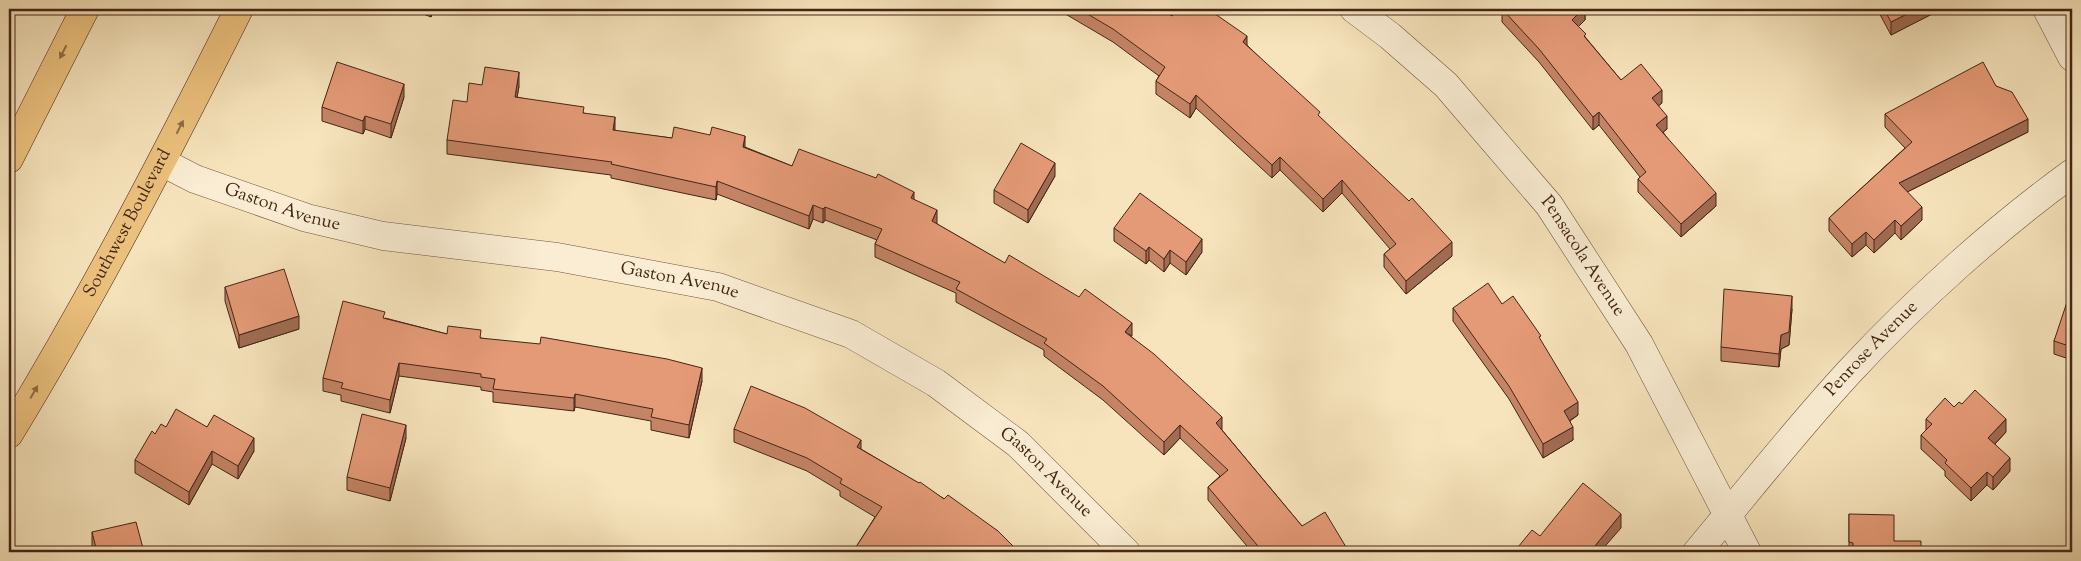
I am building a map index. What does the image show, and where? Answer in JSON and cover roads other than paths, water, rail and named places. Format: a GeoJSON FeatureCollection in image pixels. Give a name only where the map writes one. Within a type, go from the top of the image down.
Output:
{"type":"FeatureCollection","features":[{"type":"Feature","properties":{"kind":"main road"},"geometry":{"type":"LineString","coordinates":[[9,159],[85,9]]}},
{"type":"Feature","properties":{"kind":"main road","name":"Southwest Boulevard"},"geometry":{"type":"LineString","coordinates":[[9,434],[91,293],[162,162],[239,9]]}},
{"type":"Feature","properties":{"kind":"street","name":"Pensacola Avenue"},"geometry":{"type":"LineString","coordinates":[[1354,9],[1390,36],[1446,85],[1549,205],[1639,344],[1747,552]]}},
{"type":"Feature","properties":{"kind":"street"},"geometry":{"type":"LineString","coordinates":[[2047,9],[2072,57]]}},
{"type":"Feature","properties":{"kind":"street","name":"Gaston Avenue"},"geometry":{"type":"LineString","coordinates":[[162,162],[195,179],[307,218],[383,236],[557,256],[718,287],[851,334],[936,383],[1018,444],[1126,552]]}},
{"type":"Feature","properties":{"kind":"street","name":"Penrose Avenue"},"geometry":{"type":"LineString","coordinates":[[1697,552],[1851,370],[1918,301],[2046,192],[2072,173]]}}]}
